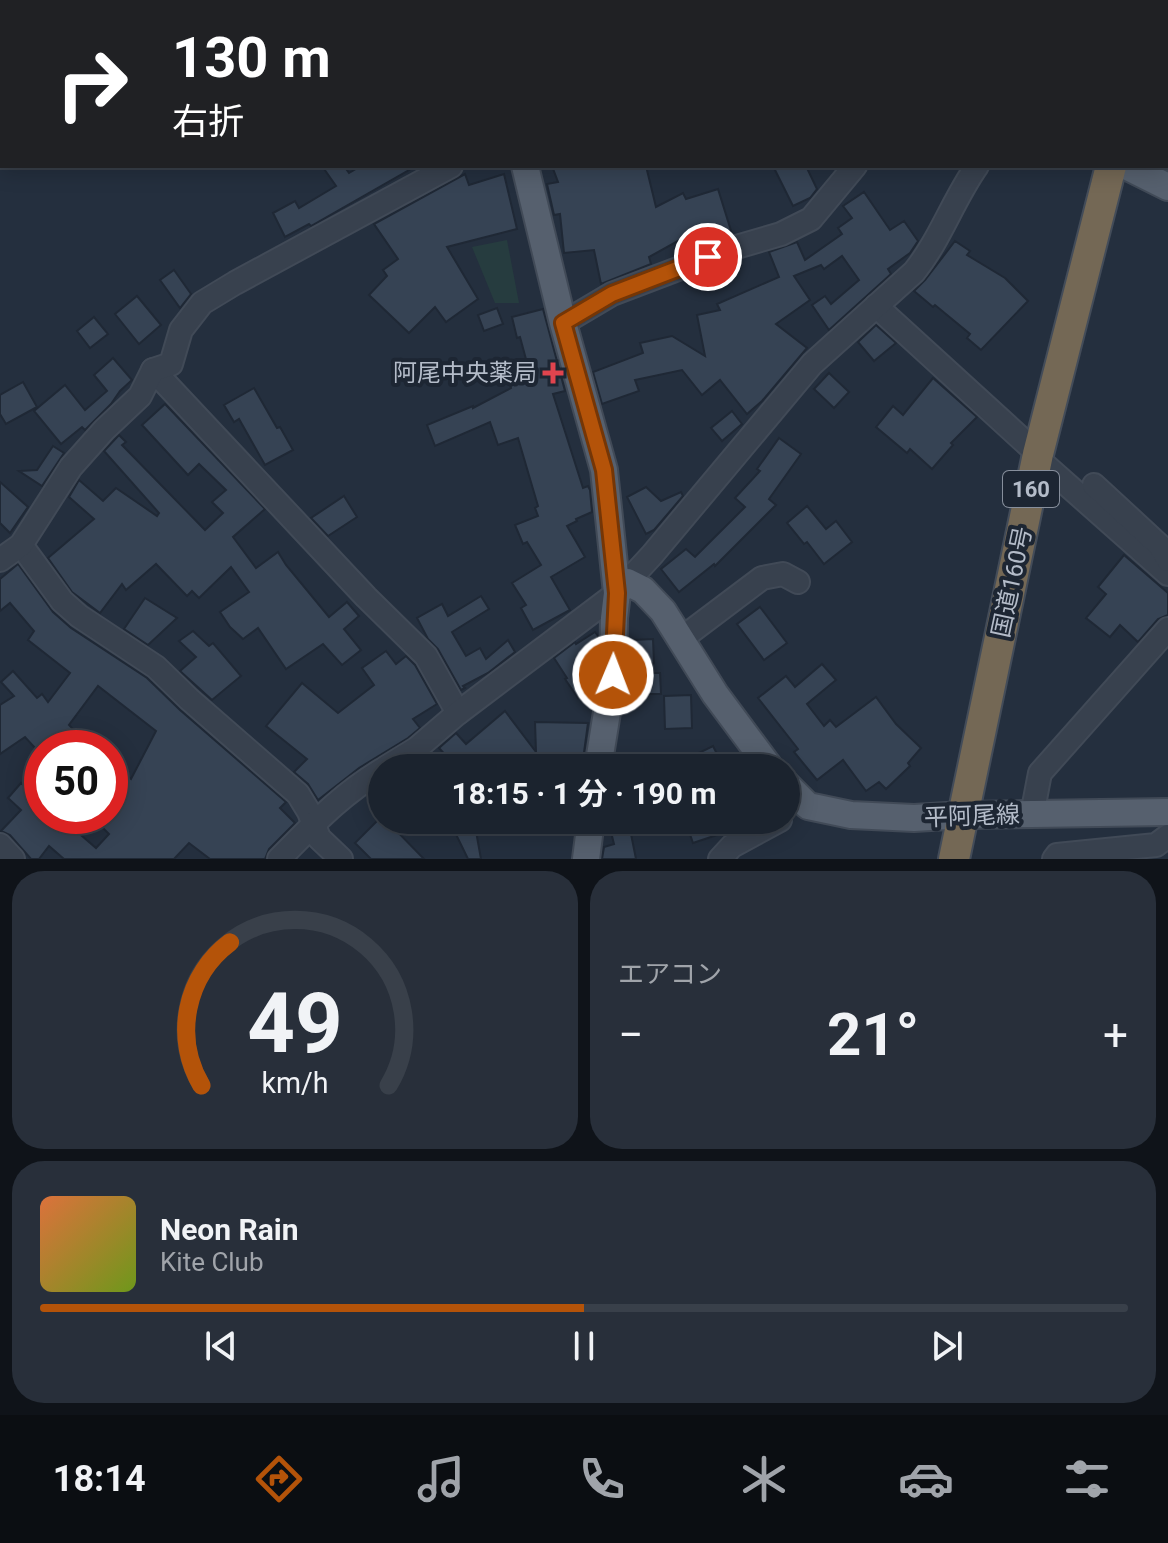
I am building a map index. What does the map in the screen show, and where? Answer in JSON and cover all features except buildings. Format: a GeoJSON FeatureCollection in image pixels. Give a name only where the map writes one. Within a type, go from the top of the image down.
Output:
{"type":"FeatureCollection","features":[{"type":"Feature","properties":{"kind":"highway","name":"国道160号"},"geometry":{"type":"LineString","coordinates":[[954,859],[1038,456],[1110,168]]}},
{"type":"Feature","properties":{"kind":"main road"},"geometry":{"type":"LineString","coordinates":[[525,168],[563,323],[604,470],[622,588],[600,754]]}},
{"type":"Feature","properties":{"kind":"main road"},"geometry":{"type":"LineString","coordinates":[[1130,168],[1168,187]]}},
{"type":"Feature","properties":{"kind":"main road"},"geometry":{"type":"LineString","coordinates":[[622,588],[643,590],[663,611],[715,694],[760,754]]}},
{"type":"Feature","properties":{"kind":"main road","name":"平阿尾線"},"geometry":{"type":"LineString","coordinates":[[800,811],[914,818],[1168,812]]}},
{"type":"Feature","properties":{"kind":"main road"},"geometry":{"type":"LineString","coordinates":[[586,859],[589,834]]}},
{"type":"Feature","properties":{"kind":"street"},"geometry":{"type":"LineString","coordinates":[[0,560],[21,545],[71,467],[140,396],[153,370],[171,364],[181,330],[202,303],[447,168]]}},
{"type":"Feature","properties":{"kind":"street"},"geometry":{"type":"LineString","coordinates":[[563,323],[612,294],[733,248],[781,234],[811,219],[853,168]]}},
{"type":"Feature","properties":{"kind":"street"},"geometry":{"type":"LineString","coordinates":[[408,754],[622,588],[812,364],[914,272],[927,256],[976,168]]}},
{"type":"Feature","properties":{"kind":"street"},"geometry":{"type":"LineString","coordinates":[[876,306],[1168,574]]}},
{"type":"Feature","properties":{"kind":"street"},"geometry":{"type":"LineString","coordinates":[[924,350],[939,346],[1012,412]]}},
{"type":"Feature","properties":{"kind":"street"},"geometry":{"type":"LineString","coordinates":[[153,370],[366,597],[426,656],[458,713]]}},
{"type":"Feature","properties":{"kind":"street"},"geometry":{"type":"LineString","coordinates":[[1094,485],[1160,546],[1168,560]]}},
{"type":"Feature","properties":{"kind":"street"},"geometry":{"type":"LineString","coordinates":[[21,545],[62,601],[79,616],[156,667],[298,794],[319,838],[341,859]]}},
{"type":"Feature","properties":{"kind":"street"},"geometry":{"type":"LineString","coordinates":[[681,639],[762,578],[783,574],[798,582]]}},
{"type":"Feature","properties":{"kind":"street"},"geometry":{"type":"LineString","coordinates":[[1032,815],[1040,773],[1168,629]]}},
{"type":"Feature","properties":{"kind":"street"},"geometry":{"type":"LineString","coordinates":[[279,859],[312,823],[368,778]]}},
{"type":"Feature","properties":{"kind":"street"},"geometry":{"type":"LineString","coordinates":[[720,859],[732,846],[754,834]]}},
{"type":"Feature","properties":{"kind":"street"},"geometry":{"type":"LineString","coordinates":[[1054,859],[1057,855],[1156,845],[1168,836]]}},
{"type":"Feature","properties":{"kind":"street"},"geometry":{"type":"LineString","coordinates":[[0,845],[13,859]]}},
{"type":"Feature","properties":{"kind":"green space"},"geometry":{"type":"Polygon","coordinates":[[[507,240],[519,303],[495,303],[472,247],[507,240]]]}},
{"type":"Feature","properties":{"kind":"place","name":"阿尾中央薬局"},"geometry":{"type":"Point","coordinates":[553,373]}},
{"type":"Feature","properties":{"kind":"route"},"geometry":{"type":"LineString","coordinates":[[613,675],[617,593],[604,470],[563,323],[612,294],[708,257]]}}]}
